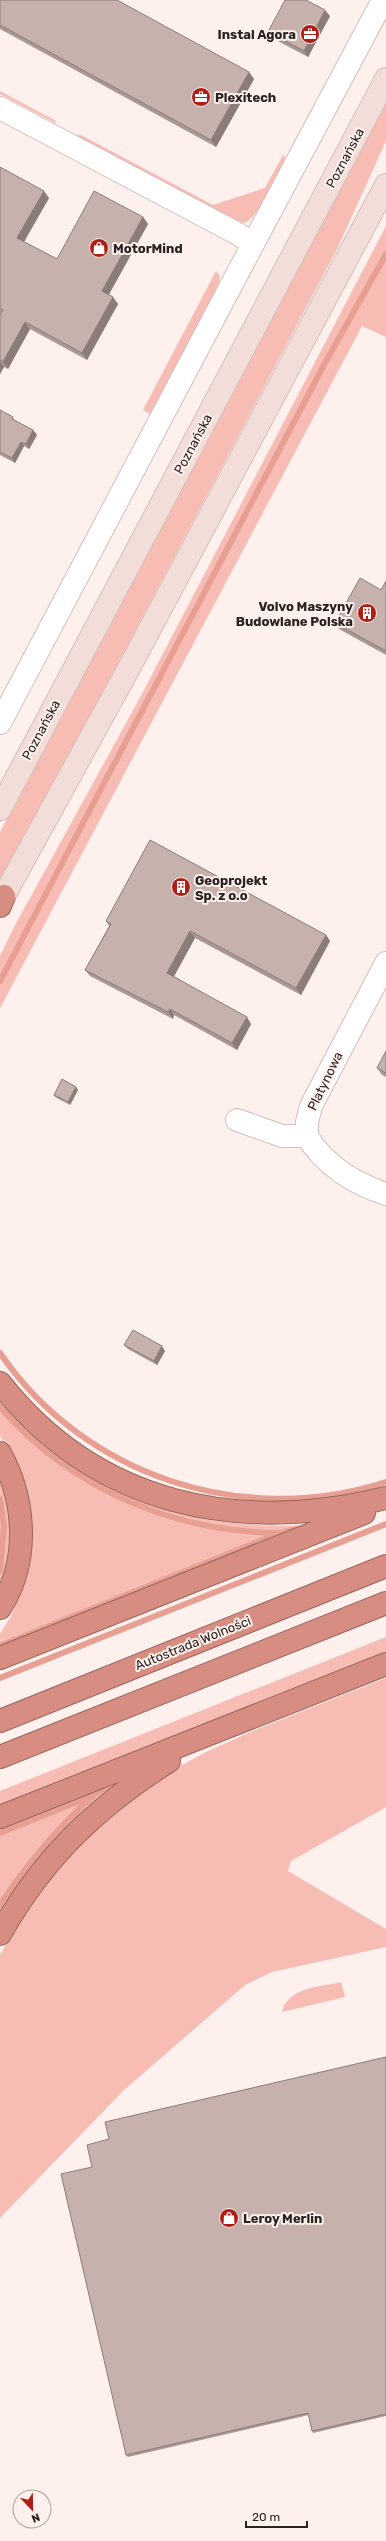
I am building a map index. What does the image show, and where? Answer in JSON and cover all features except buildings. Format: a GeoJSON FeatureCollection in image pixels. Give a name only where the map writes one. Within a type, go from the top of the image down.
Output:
{"type":"FeatureCollection","features":[{"type":"Feature","properties":{"kind":"highway"},"geometry":{"type":"LineString","coordinates":[[0,1383],[33,1420],[80,1457],[109,1475],[171,1500],[201,1507],[262,1514],[334,1509],[386,1498]]}},
{"type":"Feature","properties":{"kind":"highway"},"geometry":{"type":"LineString","coordinates":[[0,1453],[12,1476],[18,1500],[21,1540],[14,1578],[0,1608]]}},
{"type":"Feature","properties":{"kind":"highway"},"geometry":{"type":"LineString","coordinates":[[0,1658],[386,1504]]}},
{"type":"Feature","properties":{"kind":"highway","name":"Autostrada Wolności"},"geometry":{"type":"LineString","coordinates":[[0,1720],[386,1566]]}},
{"type":"Feature","properties":{"kind":"highway"},"geometry":{"type":"LineString","coordinates":[[0,1757],[386,1603]]}},
{"type":"Feature","properties":{"kind":"highway"},"geometry":{"type":"LineString","coordinates":[[0,1817],[218,1732],[386,1664]]}},
{"type":"Feature","properties":{"kind":"highway"},"geometry":{"type":"LineString","coordinates":[[0,1934],[39,1874],[88,1820],[125,1789],[218,1732]]}},
{"type":"Feature","properties":{"kind":"main road","name":"Poznańska"},"geometry":{"type":"LineString","coordinates":[[0,808],[386,79]]}},
{"type":"Feature","properties":{"kind":"main road"},"geometry":{"type":"LineString","coordinates":[[1,902],[129,668],[386,185]]}},
{"type":"Feature","properties":{"kind":"street"},"geometry":{"type":"LineString","coordinates":[[0,722],[383,0]]}},
{"type":"Feature","properties":{"kind":"street"},"geometry":{"type":"LineString","coordinates":[[0,108],[238,234],[254,244]]}},
{"type":"Feature","properties":{"kind":"street","name":"Platynowa"},"geometry":{"type":"LineString","coordinates":[[308,1136],[307,1122],[311,1106],[386,963]]}},
{"type":"Feature","properties":{"kind":"street"},"geometry":{"type":"LineString","coordinates":[[237,1120],[282,1136],[308,1136],[324,1157],[339,1170],[356,1182],[386,1194]]}},
{"type":"Feature","properties":{"kind":"shaded area"},"geometry":{"type":"Polygon","coordinates":[[[0,91],[56,121],[55,123],[0,94],[0,91]]]}},
{"type":"Feature","properties":{"kind":"shaded area"},"geometry":{"type":"Polygon","coordinates":[[[386,101],[386,141],[337,249],[59,775],[0,880],[0,832],[386,101]]]}},
{"type":"Feature","properties":{"kind":"shaded area"},"geometry":{"type":"Polygon","coordinates":[[[79,134],[213,205],[265,188],[283,155],[285,158],[261,205],[249,220],[243,223],[228,217],[78,137],[79,134]]]}},
{"type":"Feature","properties":{"kind":"shaded area"},"geometry":{"type":"Polygon","coordinates":[[[386,226],[386,337],[362,326],[0,1008],[0,956],[13,929],[142,694],[386,226]]]}},
{"type":"Feature","properties":{"kind":"shaded area"},"geometry":{"type":"Polygon","coordinates":[[[216,271],[220,276],[218,288],[150,414],[143,410],[216,271]]]}},
{"type":"Feature","properties":{"kind":"shaded area"},"geometry":{"type":"Polygon","coordinates":[[[0,1398],[133,1497],[175,1512],[217,1521],[239,1524],[283,1526],[305,1525],[307,1527],[0,1652],[0,1634],[11,1616],[23,1587],[31,1547],[12,1456],[0,1436],[0,1398]]]}},
{"type":"Feature","properties":{"kind":"shaded area"},"geometry":{"type":"Polygon","coordinates":[[[0,1476],[7,1506],[10,1534],[7,1562],[0,1592],[0,1476]]]}},
{"type":"Feature","properties":{"kind":"shaded area"},"geometry":{"type":"Polygon","coordinates":[[[386,1637],[386,1652],[0,1807],[0,1791],[386,1637]]]}},
{"type":"Feature","properties":{"kind":"shaded area"},"geometry":{"type":"Polygon","coordinates":[[[386,1678],[386,1807],[291,1861],[288,1871],[386,1929],[386,1947],[272,1972],[245,1985],[124,2090],[0,2218],[0,1955],[22,1916],[47,1880],[95,1828],[167,1773],[208,1751],[255,1730],[386,1678]]]}},
{"type":"Feature","properties":{"kind":"shaded area"},"geometry":{"type":"Polygon","coordinates":[[[118,1780],[117,1785],[0,1918],[0,1825],[118,1780]]]}},
{"type":"Feature","properties":{"kind":"shaded area"},"geometry":{"type":"Polygon","coordinates":[[[341,1982],[345,1997],[282,2012],[285,2004],[291,1997],[298,1993],[315,1987],[341,1982]]]}},
{"type":"Feature","properties":{"kind":"waterway"},"geometry":{"type":"LineString","coordinates":[[0,981],[325,363],[386,254]]}},
{"type":"Feature","properties":{"kind":"waterway"},"geometry":{"type":"LineString","coordinates":[[0,1353],[35,1396],[76,1432],[122,1460],[172,1481],[224,1494],[278,1499],[332,1495],[386,1482]]}},
{"type":"Feature","properties":{"kind":"waterway"},"geometry":{"type":"LineString","coordinates":[[0,1407],[28,1436],[58,1461],[90,1482],[125,1500],[161,1514],[199,1524],[238,1530],[277,1533]]}},
{"type":"Feature","properties":{"kind":"waterway"},"geometry":{"type":"LineString","coordinates":[[0,1499],[4,1526],[0,1571]]}},
{"type":"Feature","properties":{"kind":"waterway"},"geometry":{"type":"LineString","coordinates":[[0,1678],[386,1524]]}},
{"type":"Feature","properties":{"kind":"waterway"},"geometry":{"type":"LineString","coordinates":[[0,1646],[280,1533],[297,1529]]}},
{"type":"Feature","properties":{"kind":"waterway"},"geometry":{"type":"LineString","coordinates":[[0,1833],[94,1795],[107,1786]]}},
{"type":"Feature","properties":{"kind":"waterway"},"geometry":{"type":"LineString","coordinates":[[0,1905],[43,1847],[55,1833],[94,1795]]}},
{"type":"Feature","properties":{"kind":"place","name":"Instal Agora"},"geometry":{"type":"Point","coordinates":[310,34]}},
{"type":"Feature","properties":{"kind":"place","name":"Plexitech"},"geometry":{"type":"Point","coordinates":[201,97]}},
{"type":"Feature","properties":{"kind":"place","name":"MotorMind"},"geometry":{"type":"Point","coordinates":[99,248]}},
{"type":"Feature","properties":{"kind":"place","name":"Volvo Maszyny Budowlane Polska"},"geometry":{"type":"Point","coordinates":[367,613]}},
{"type":"Feature","properties":{"kind":"place","name":"Geoprojekt Sp. z o.o"},"geometry":{"type":"Point","coordinates":[181,887]}},
{"type":"Feature","properties":{"kind":"place","name":"Leroy Merlin"},"geometry":{"type":"Point","coordinates":[229,2218]}}]}
